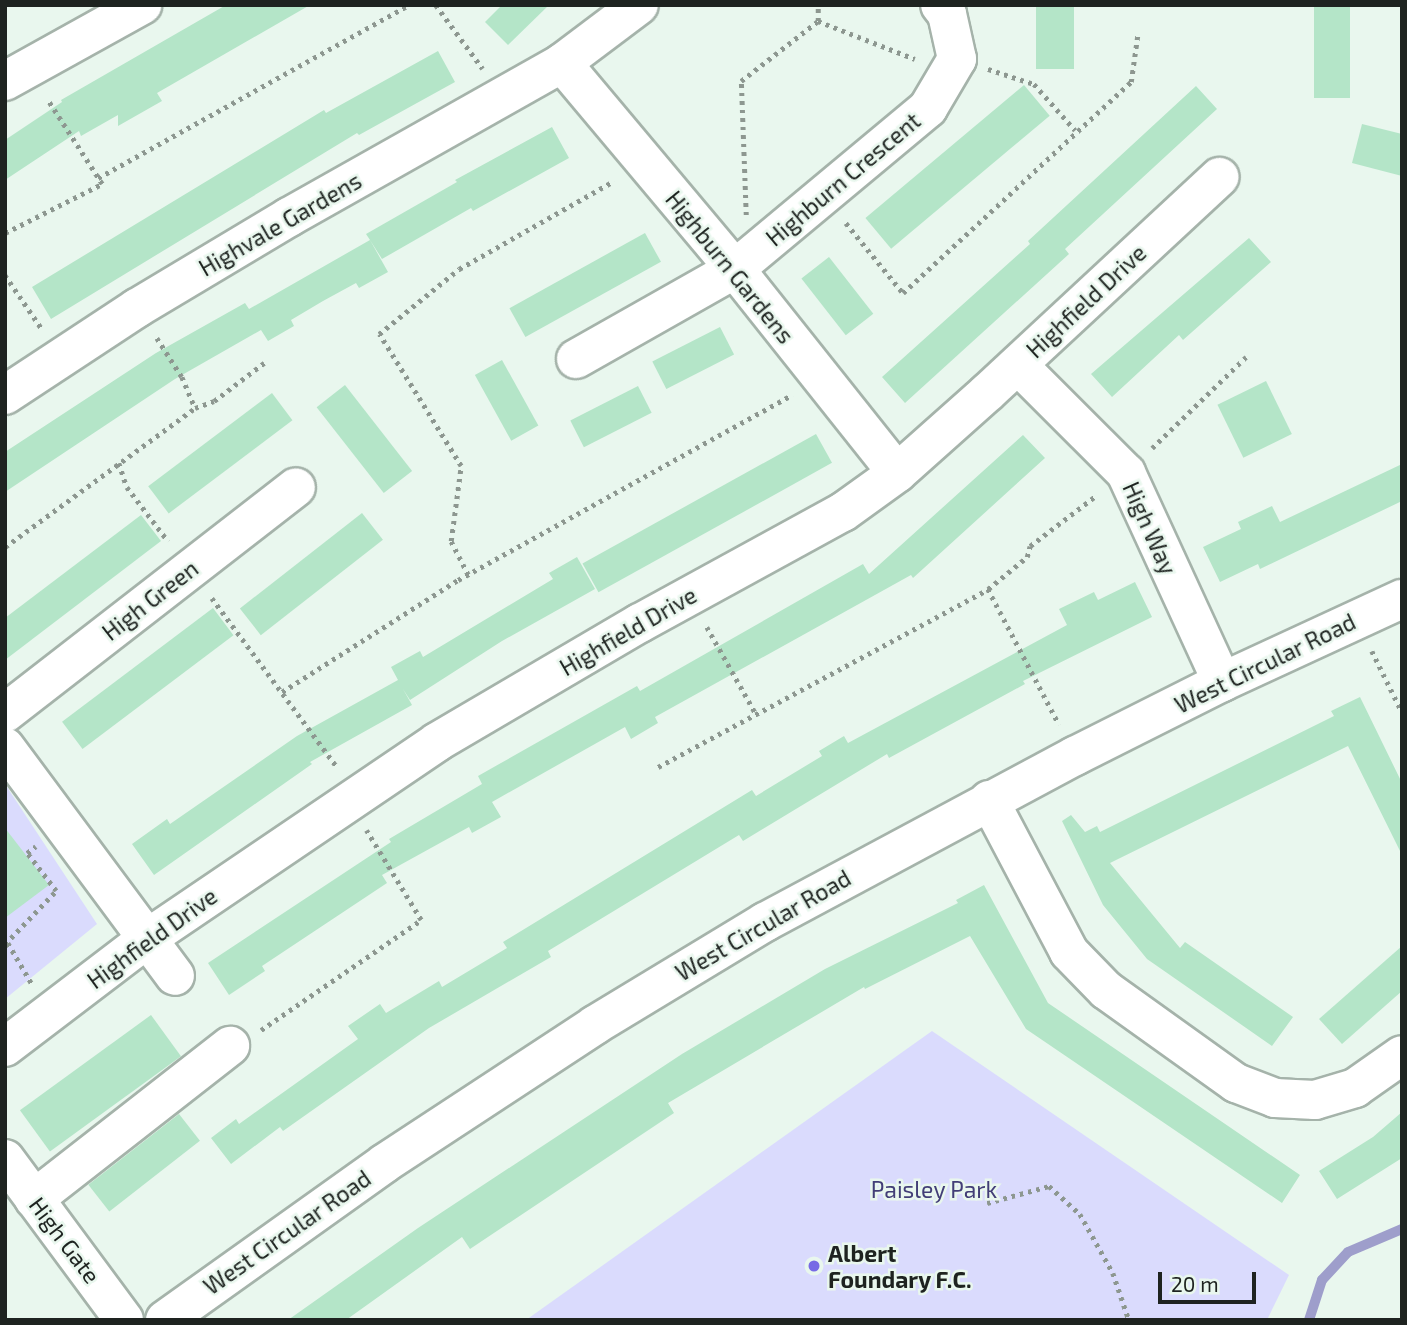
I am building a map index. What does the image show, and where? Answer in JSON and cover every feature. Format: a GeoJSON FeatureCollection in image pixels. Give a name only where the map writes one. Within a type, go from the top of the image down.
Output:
{"type":"FeatureCollection","features":[{"type":"Feature","properties":{"kind":"main road"},"geometry":{"type":"LineString","coordinates":[[17,75],[142,5]]}},
{"type":"Feature","properties":{"kind":"main road"},"geometry":{"type":"LineString","coordinates":[[940,5],[947,14],[953,66]]}},
{"type":"Feature","properties":{"kind":"main road"},"geometry":{"type":"LineString","coordinates":[[562,63],[628,9]]}},
{"type":"Feature","properties":{"kind":"main road","name":"Highburn Gardens"},"geometry":{"type":"LineString","coordinates":[[562,63],[643,160],[741,263],[817,377],[897,472]]}},
{"type":"Feature","properties":{"kind":"main road","name":"Highvale Gardens"},"geometry":{"type":"LineString","coordinates":[[5,394],[137,308],[277,224],[562,63]]}},
{"type":"Feature","properties":{"kind":"main road","name":"Highburn Crescent"},"geometry":{"type":"LineString","coordinates":[[576,359],[741,263],[928,108],[953,66]]}},
{"type":"Feature","properties":{"kind":"main road","name":"Highfield Drive"},"geometry":{"type":"LineString","coordinates":[[5,1047],[148,938],[438,742],[640,623],[843,512],[897,472],[1018,365],[1219,177]]}},
{"type":"Feature","properties":{"kind":"main road","name":"High Way"},"geometry":{"type":"LineString","coordinates":[[1018,365],[1126,473],[1222,682]]}},
{"type":"Feature","properties":{"kind":"main road","name":"High Green"},"geometry":{"type":"LineString","coordinates":[[5,713],[296,487]]}},
{"type":"Feature","properties":{"kind":"main road","name":"West Circular Road"},"geometry":{"type":"LineString","coordinates":[[165,1320],[385,1163],[595,1025],[765,922],[989,800],[1222,682],[1402,599]]}},
{"type":"Feature","properties":{"kind":"main road"},"geometry":{"type":"LineString","coordinates":[[5,747],[175,976]]}},
{"type":"Feature","properties":{"kind":"main road"},"geometry":{"type":"LineString","coordinates":[[989,800],[1069,952],[1106,990],[1236,1083],[1275,1098],[1315,1100],[1355,1088],[1402,1055]]}},
{"type":"Feature","properties":{"kind":"main road"},"geometry":{"type":"LineString","coordinates":[[34,1199],[230,1046]]}},
{"type":"Feature","properties":{"kind":"main road","name":"High Gate"},"geometry":{"type":"LineString","coordinates":[[5,1159],[124,1320]]}},
{"type":"Feature","properties":{"kind":"path"},"geometry":{"type":"LineString","coordinates":[[98,178],[409,5]]}},
{"type":"Feature","properties":{"kind":"path"},"geometry":{"type":"LineString","coordinates":[[436,5],[486,75]]}},
{"type":"Feature","properties":{"kind":"path"},"geometry":{"type":"LineString","coordinates":[[818,5],[818,21]]}},
{"type":"Feature","properties":{"kind":"path"},"geometry":{"type":"LineString","coordinates":[[818,21],[953,66],[1034,84],[1075,131]]}},
{"type":"Feature","properties":{"kind":"path"},"geometry":{"type":"LineString","coordinates":[[741,263],[741,81],[818,21]]}},
{"type":"Feature","properties":{"kind":"path"},"geometry":{"type":"LineString","coordinates":[[823,195],[903,293],[1130,82],[1138,32]]}},
{"type":"Feature","properties":{"kind":"path"},"geometry":{"type":"LineString","coordinates":[[5,233],[102,184],[17,75]]}},
{"type":"Feature","properties":{"kind":"path"},"geometry":{"type":"LineString","coordinates":[[468,575],[452,541],[461,466],[379,334],[459,269],[612,183],[643,160]]}},
{"type":"Feature","properties":{"kind":"path"},"geometry":{"type":"LineString","coordinates":[[5,275],[62,359]]}},
{"type":"Feature","properties":{"kind":"path"},"geometry":{"type":"LineString","coordinates":[[170,359],[182,377],[195,408]]}},
{"type":"Feature","properties":{"kind":"path"},"geometry":{"type":"LineString","coordinates":[[5,547],[195,408],[214,401],[264,363]]}},
{"type":"Feature","properties":{"kind":"path"},"geometry":{"type":"LineString","coordinates":[[282,692],[468,575],[802,390],[817,377]]}},
{"type":"Feature","properties":{"kind":"path"},"geometry":{"type":"LineString","coordinates":[[120,463],[127,487],[162,533]]}},
{"type":"Feature","properties":{"kind":"path"},"geometry":{"type":"LineString","coordinates":[[190,569],[335,762],[367,833],[421,920],[249,1039],[230,1046]]}},
{"type":"Feature","properties":{"kind":"path"},"geometry":{"type":"LineString","coordinates":[[658,767],[989,589],[1076,756]]}},
{"type":"Feature","properties":{"kind":"path"},"geometry":{"type":"LineString","coordinates":[[1357,618],[1402,712]]}},
{"type":"Feature","properties":{"kind":"path"},"geometry":{"type":"LineString","coordinates":[[723,655],[756,715]]}},
{"type":"Feature","properties":{"kind":"path"},"geometry":{"type":"LineString","coordinates":[[25,974],[6,943],[56,891],[27,852],[62,824]]}},
{"type":"Feature","properties":{"kind":"path"},"geometry":{"type":"LineString","coordinates":[[987,1203],[1049,1186],[1080,1214],[1113,1273],[1129,1320]]}},
{"type":"Feature","properties":{"kind":"green space"},"geometry":{"type":"Polygon","coordinates":[[[5,784],[97,924],[5,999],[5,784]]]}},
{"type":"Feature","properties":{"kind":"green space","name":"Paisley Park"},"geometry":{"type":"Polygon","coordinates":[[[932,1031],[1289,1275],[1267,1320],[526,1320],[932,1031]]]}},
{"type":"Feature","properties":{"kind":"building"},"geometry":{"type":"Polygon","coordinates":[[[226,5],[310,5],[157,93],[162,101],[118,126],[118,115],[81,136],[79,131],[5,180],[5,140],[62,102],[61,100],[226,5]]]}},
{"type":"Feature","properties":{"kind":"building"},"geometry":{"type":"Polygon","coordinates":[[[502,5],[549,5],[508,45],[485,22],[502,5]]]}},
{"type":"Feature","properties":{"kind":"building"},"geometry":{"type":"Polygon","coordinates":[[[1036,5],[1074,5],[1074,69],[1036,69],[1036,5]]]}},
{"type":"Feature","properties":{"kind":"building"},"geometry":{"type":"Polygon","coordinates":[[[1314,5],[1350,5],[1350,98],[1314,98],[1314,5]]]}},
{"type":"Feature","properties":{"kind":"building"},"geometry":{"type":"Polygon","coordinates":[[[438,51],[455,82],[359,135],[357,133],[51,319],[32,287],[324,110],[326,113],[438,51]]]}},
{"type":"Feature","properties":{"kind":"building"},"geometry":{"type":"Polygon","coordinates":[[[1024,85],[1050,116],[891,249],[865,218],[1024,85]]]}},
{"type":"Feature","properties":{"kind":"building"},"geometry":{"type":"Polygon","coordinates":[[[1196,86],[1217,109],[1065,249],[1069,254],[905,403],[882,377],[1030,244],[1028,241],[1196,86]]]}},
{"type":"Feature","properties":{"kind":"building"},"geometry":{"type":"Polygon","coordinates":[[[1362,124],[1402,134],[1402,176],[1352,163],[1362,124]]]}},
{"type":"Feature","properties":{"kind":"building"},"geometry":{"type":"Polygon","coordinates":[[[552,127],[569,158],[473,211],[471,208],[382,259],[366,234],[457,182],[455,180],[552,127]]]}},
{"type":"Feature","properties":{"kind":"building"},"geometry":{"type":"Polygon","coordinates":[[[645,233],[661,262],[525,337],[509,308],[645,233]]]}},
{"type":"Feature","properties":{"kind":"building"},"geometry":{"type":"Polygon","coordinates":[[[1249,238],[1271,262],[1183,340],[1179,335],[1112,397],[1091,374],[1249,238]]]}},
{"type":"Feature","properties":{"kind":"building"},"geometry":{"type":"Polygon","coordinates":[[[370,240],[388,272],[359,288],[356,283],[323,301],[291,320],[294,326],[268,341],[261,330],[175,379],[5,492],[5,452],[156,353],[245,303],[249,309],[370,240]]]}},
{"type":"Feature","properties":{"kind":"building"},"geometry":{"type":"Polygon","coordinates":[[[829,257],[873,314],[846,335],[801,279],[829,257]]]}},
{"type":"Feature","properties":{"kind":"building"},"geometry":{"type":"Polygon","coordinates":[[[720,327],[734,355],[666,389],[652,362],[720,327]]]}},
{"type":"Feature","properties":{"kind":"building"},"geometry":{"type":"Polygon","coordinates":[[[502,360],[538,426],[511,441],[475,375],[502,360]]]}},
{"type":"Feature","properties":{"kind":"building"},"geometry":{"type":"Polygon","coordinates":[[[1266,381],[1292,434],[1243,458],[1217,405],[1266,381]]]}},
{"type":"Feature","properties":{"kind":"building"},"geometry":{"type":"Polygon","coordinates":[[[345,385],[412,471],[384,493],[317,407],[345,385]]]}},
{"type":"Feature","properties":{"kind":"building"},"geometry":{"type":"Polygon","coordinates":[[[638,386],[652,413],[584,447],[570,421],[638,386]]]}},
{"type":"Feature","properties":{"kind":"building"},"geometry":{"type":"Polygon","coordinates":[[[272,393],[292,420],[169,513],[148,486],[272,393]]]}},
{"type":"Feature","properties":{"kind":"building"},"geometry":{"type":"Polygon","coordinates":[[[816,434],[832,463],[598,592],[582,563],[816,434]]]}},
{"type":"Feature","properties":{"kind":"building"},"geometry":{"type":"Polygon","coordinates":[[[1023,435],[1045,458],[913,578],[911,575],[655,717],[658,723],[631,739],[625,727],[492,802],[501,817],[472,833],[469,827],[382,875],[387,883],[262,966],[265,971],[229,995],[208,963],[391,842],[389,839],[482,784],[478,776],[637,686],[640,691],[863,564],[869,574],[1023,435]]]}},
{"type":"Feature","properties":{"kind":"building"},"geometry":{"type":"Polygon","coordinates":[[[1402,464],[1402,501],[1260,569],[1258,564],[1220,582],[1203,547],[1241,529],[1238,522],[1272,506],[1280,522],[1402,464]]]}},
{"type":"Feature","properties":{"kind":"building"},"geometry":{"type":"Polygon","coordinates":[[[362,513],[383,540],[261,635],[240,608],[362,513]]]}},
{"type":"Feature","properties":{"kind":"building"},"geometry":{"type":"Polygon","coordinates":[[[141,515],[161,541],[5,660],[5,618],[141,515]]]}},
{"type":"Feature","properties":{"kind":"building"},"geometry":{"type":"Polygon","coordinates":[[[577,557],[595,589],[502,641],[410,700],[403,689],[412,705],[310,762],[312,764],[154,875],[132,844],[167,819],[170,824],[297,736],[398,680],[391,667],[420,651],[423,657],[553,579],[549,573],[577,557]]]}},
{"type":"Feature","properties":{"kind":"building"},"geometry":{"type":"Polygon","coordinates":[[[1135,582],[1152,617],[1023,681],[1025,684],[889,758],[887,754],[743,841],[739,835],[548,951],[551,957],[429,1028],[283,1131],[280,1127],[231,1164],[211,1138],[236,1119],[239,1124],[358,1039],[348,1026],[380,1004],[386,1013],[439,981],[442,987],[507,948],[503,942],[752,790],[756,796],[822,756],[819,751],[844,736],[848,743],[1067,625],[1059,609],[1094,592],[1098,600],[1135,582]]]}},
{"type":"Feature","properties":{"kind":"building"},"geometry":{"type":"Polygon","coordinates":[[[213,608],[233,635],[83,749],[62,722],[213,608]]]}},
{"type":"Feature","properties":{"kind":"building"},"geometry":{"type":"Polygon","coordinates":[[[1360,697],[1402,783],[1402,855],[1348,746],[1110,863],[1180,948],[1185,942],[1293,1017],[1272,1046],[1147,959],[1103,905],[1062,821],[1071,815],[1085,832],[1097,826],[1100,832],[1334,716],[1331,711],[1360,697]]]}},
{"type":"Feature","properties":{"kind":"building"},"geometry":{"type":"Polygon","coordinates":[[[5,828],[49,885],[5,918],[5,828]]]}},
{"type":"Feature","properties":{"kind":"building"},"geometry":{"type":"Polygon","coordinates":[[[984,885],[1048,1003],[1300,1175],[1282,1203],[1026,1029],[970,936],[865,989],[864,987],[668,1103],[674,1113],[470,1249],[462,1237],[346,1320],[288,1320],[418,1228],[682,1054],[825,969],[958,903],[956,900],[984,885]]]}},
{"type":"Feature","properties":{"kind":"building"},"geometry":{"type":"Polygon","coordinates":[[[1402,946],[1402,991],[1342,1044],[1319,1019],[1402,946]]]}},
{"type":"Feature","properties":{"kind":"building"},"geometry":{"type":"Polygon","coordinates":[[[151,1015],[181,1056],[50,1151],[20,1110],[151,1015]]]}},
{"type":"Feature","properties":{"kind":"building"},"geometry":{"type":"Polygon","coordinates":[[[1402,1112],[1402,1158],[1337,1199],[1319,1171],[1373,1137],[1402,1112]]]}},
{"type":"Feature","properties":{"kind":"building"},"geometry":{"type":"Polygon","coordinates":[[[179,1114],[200,1141],[109,1212],[88,1185],[179,1114]]]}},
{"type":"Feature","properties":{"kind":"waterway"},"geometry":{"type":"LineString","coordinates":[[1309,1320],[1322,1280],[1348,1252],[1402,1229]]}},
{"type":"Feature","properties":{"kind":"place","name":"Albert Foundary F.C."},"geometry":{"type":"Point","coordinates":[814,1266]}}]}
